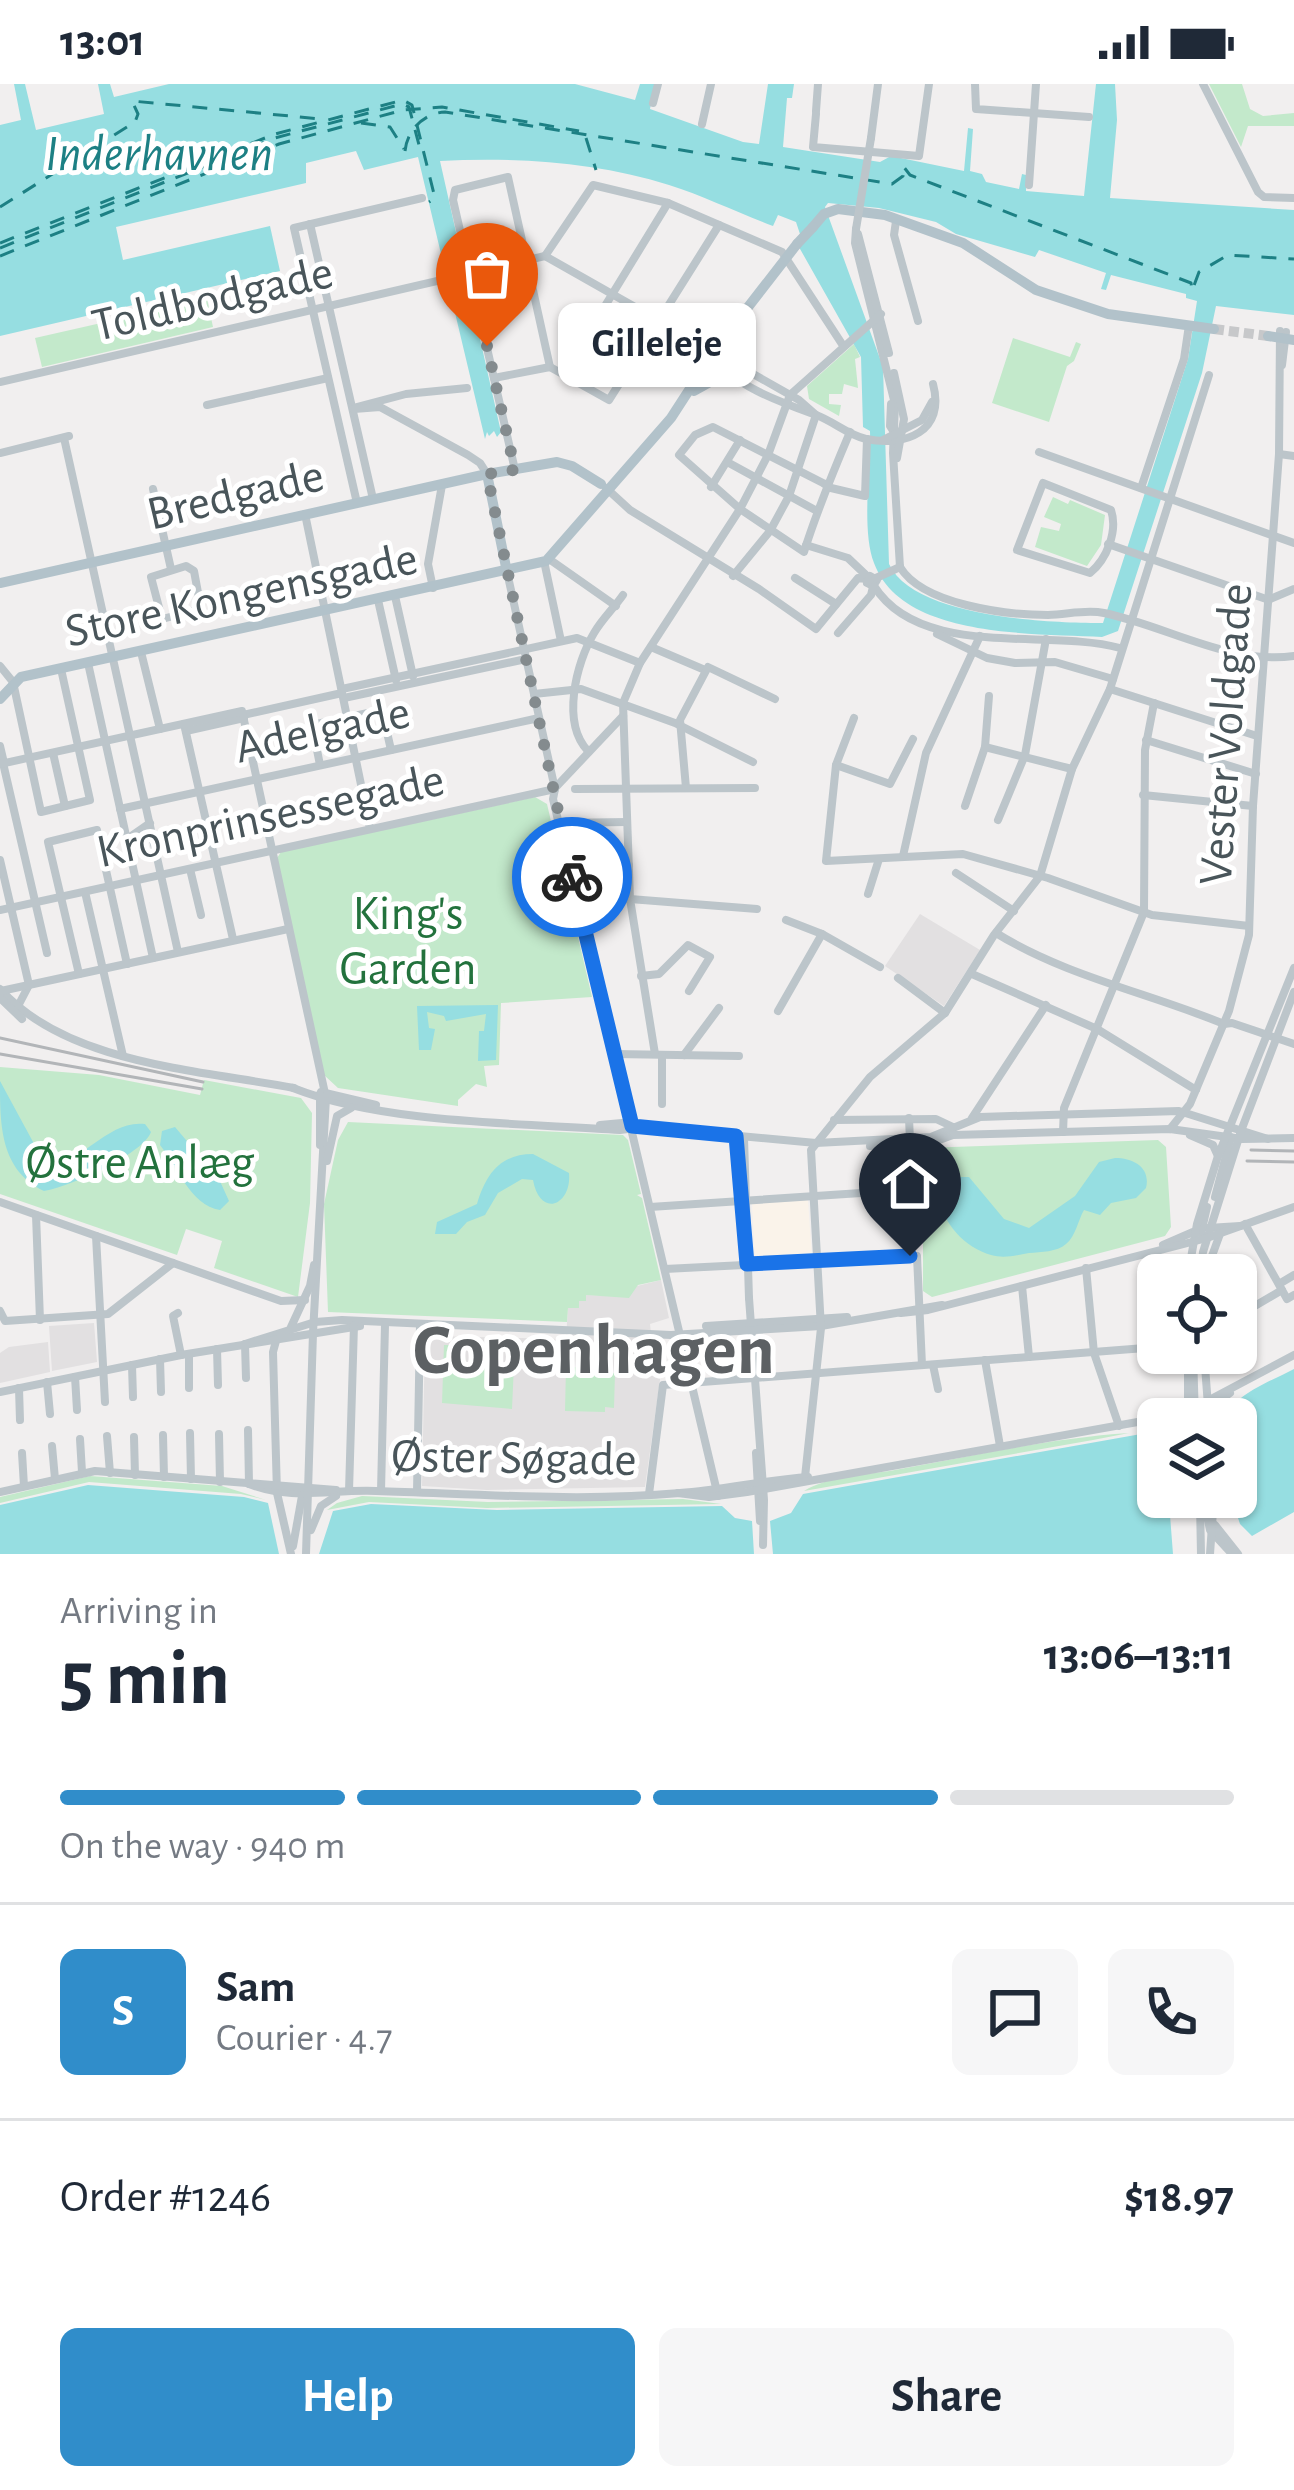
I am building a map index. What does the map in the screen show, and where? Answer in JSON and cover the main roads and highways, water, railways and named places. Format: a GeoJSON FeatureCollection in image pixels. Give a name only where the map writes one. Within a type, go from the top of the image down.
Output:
{"type":"FeatureCollection","features":[{"type":"Feature","properties":{"kind":"main road"},"geometry":{"type":"LineString","coordinates":[[620,474],[797,244],[828,215],[896,220],[954,240],[1032,289],[1105,314],[1212,329]]}},
{"type":"Feature","properties":{"kind":"main road"},"geometry":{"type":"LineString","coordinates":[[605,487],[687,397],[712,354]]}},
{"type":"Feature","properties":{"kind":"main road"},"geometry":{"type":"LineString","coordinates":[[687,397],[712,381],[736,379]]}},
{"type":"Feature","properties":{"kind":"main road","name":"Bredgade"},"geometry":{"type":"LineString","coordinates":[[0,583],[487,474],[562,463],[605,487]]}},
{"type":"Feature","properties":{"kind":"main road"},"geometry":{"type":"LineString","coordinates":[[487,474],[507,572]]}},
{"type":"Feature","properties":{"kind":"main road","name":"Store Kongensgade"},"geometry":{"type":"LineString","coordinates":[[0,699],[13,682],[61,669],[546,560],[597,503],[605,487]]}},
{"type":"Feature","properties":{"kind":"water","name":"Inderhavnen"},"geometry":{"type":"Polygon","coordinates":[[[14,84],[25,84],[36,130],[104,114],[98,84],[110,84],[114,97],[169,84],[575,84],[635,100],[640,84],[655,84],[650,109],[759,144],[768,84],[794,84],[792,98],[787,98],[783,147],[880,162],[891,156],[964,171],[968,128],[973,129],[970,171],[982,174],[986,182],[1019,189],[1022,174],[1026,175],[1026,191],[1084,196],[1096,84],[1115,84],[1110,198],[1294,210],[1294,315],[1216,306],[1202,373],[1118,631],[1102,637],[973,627],[912,606],[889,588],[874,563],[867,516],[870,431],[863,427],[861,357],[795,240],[800,234],[796,222],[778,215],[773,226],[682,189],[585,166],[440,161],[501,432],[497,437],[494,431],[489,436],[487,432],[485,439],[418,157],[364,170],[356,151],[306,163],[306,183],[116,227],[123,260],[270,226],[280,271],[0,336],[0,125],[21,120],[14,84]],[[828,203],[825,207],[883,367],[889,564],[903,582],[954,606],[1019,619],[1103,623],[1188,359],[1197,301],[1111,275],[1106,290],[1101,289],[1106,273],[1039,250],[1035,257],[956,234],[936,222],[879,208],[828,203]]]}},
{"type":"Feature","properties":{"kind":"water"},"geometry":{"type":"Polygon","coordinates":[[[498,1005],[496,1060],[478,1061],[479,1031],[484,1031],[486,1014],[446,1021],[444,1016],[427,1012],[429,1028],[435,1029],[431,1050],[419,1050],[417,1006],[498,1005]]]}},
{"type":"Feature","properties":{"kind":"water"},"geometry":{"type":"Polygon","coordinates":[[[0,1081],[45,1164],[70,1158],[131,1124],[145,1124],[151,1132],[120,1160],[44,1191],[29,1182],[11,1159],[2,1130],[0,1081]]]}},
{"type":"Feature","properties":{"kind":"water"},"geometry":{"type":"Polygon","coordinates":[[[175,1127],[219,1179],[229,1201],[220,1210],[192,1193],[160,1145],[162,1131],[175,1127]]]}},
{"type":"Feature","properties":{"kind":"water"},"geometry":{"type":"Polygon","coordinates":[[[533,1154],[569,1173],[561,1200],[542,1200],[533,1180],[522,1179],[498,1193],[485,1215],[467,1222],[456,1234],[435,1234],[437,1222],[477,1204],[490,1175],[503,1162],[533,1154]]]}},
{"type":"Feature","properties":{"kind":"water"},"geometry":{"type":"Polygon","coordinates":[[[1115,1158],[1140,1166],[1146,1188],[1136,1198],[1111,1203],[1100,1215],[1084,1210],[1069,1241],[1054,1250],[1006,1257],[980,1251],[952,1228],[942,1206],[943,1183],[969,1177],[1004,1219],[1029,1228],[1075,1196],[1099,1162],[1115,1158]]]}},
{"type":"Feature","properties":{"kind":"water"},"geometry":{"type":"Polygon","coordinates":[[[1294,1369],[1294,1512],[1252,1536],[1238,1518],[1257,1518],[1257,1398],[1241,1398],[1294,1369]]]}},
{"type":"Feature","properties":{"kind":"water"},"geometry":{"type":"Polygon","coordinates":[[[1137,1435],[1137,1518],[1170,1518],[1173,1554],[773,1554],[770,1521],[791,1513],[803,1494],[1137,1435]]]}},
{"type":"Feature","properties":{"kind":"water"},"geometry":{"type":"Polygon","coordinates":[[[88,1485],[268,1503],[279,1554],[0,1554],[0,1505],[88,1485]]]}},
{"type":"Feature","properties":{"kind":"water"},"geometry":{"type":"Polygon","coordinates":[[[371,1504],[497,1510],[722,1506],[735,1518],[752,1521],[754,1554],[319,1554],[333,1511],[371,1504]]]}},
{"type":"Feature","properties":{"kind":"tunnel"},"geometry":{"type":"LineString","coordinates":[[1214,329],[1268,336]]}},
{"type":"Feature","properties":{"kind":"tram line"},"geometry":{"type":"LineString","coordinates":[[0,1054],[202,1089]]}},
{"type":"Feature","properties":{"kind":"tram line"},"geometry":{"type":"LineString","coordinates":[[1247,1161],[1294,1162]]}},
{"type":"Feature","properties":{"kind":"railway"},"geometry":{"type":"LineString","coordinates":[[0,1038],[203,1082]]}},
{"type":"Feature","properties":{"kind":"railway"},"geometry":{"type":"LineString","coordinates":[[1251,1150],[1294,1151]]}},
{"type":"Feature","properties":{"kind":"place","name":"Gilleleje"},"geometry":{"type":"Point","coordinates":[487,346]}},
{"type":"Feature","properties":{"kind":"district","name":"Copenhagen"},"geometry":{"type":"Point","coordinates":[594,1348]}},
{"type":"Feature","properties":{"kind":"park label","name":"King's Garden"},"geometry":{"type":"Point","coordinates":[408,940]}},
{"type":"Feature","properties":{"kind":"park label","name":"Østre Anlæg"},"geometry":{"type":"Point","coordinates":[140,1161]}}]}
